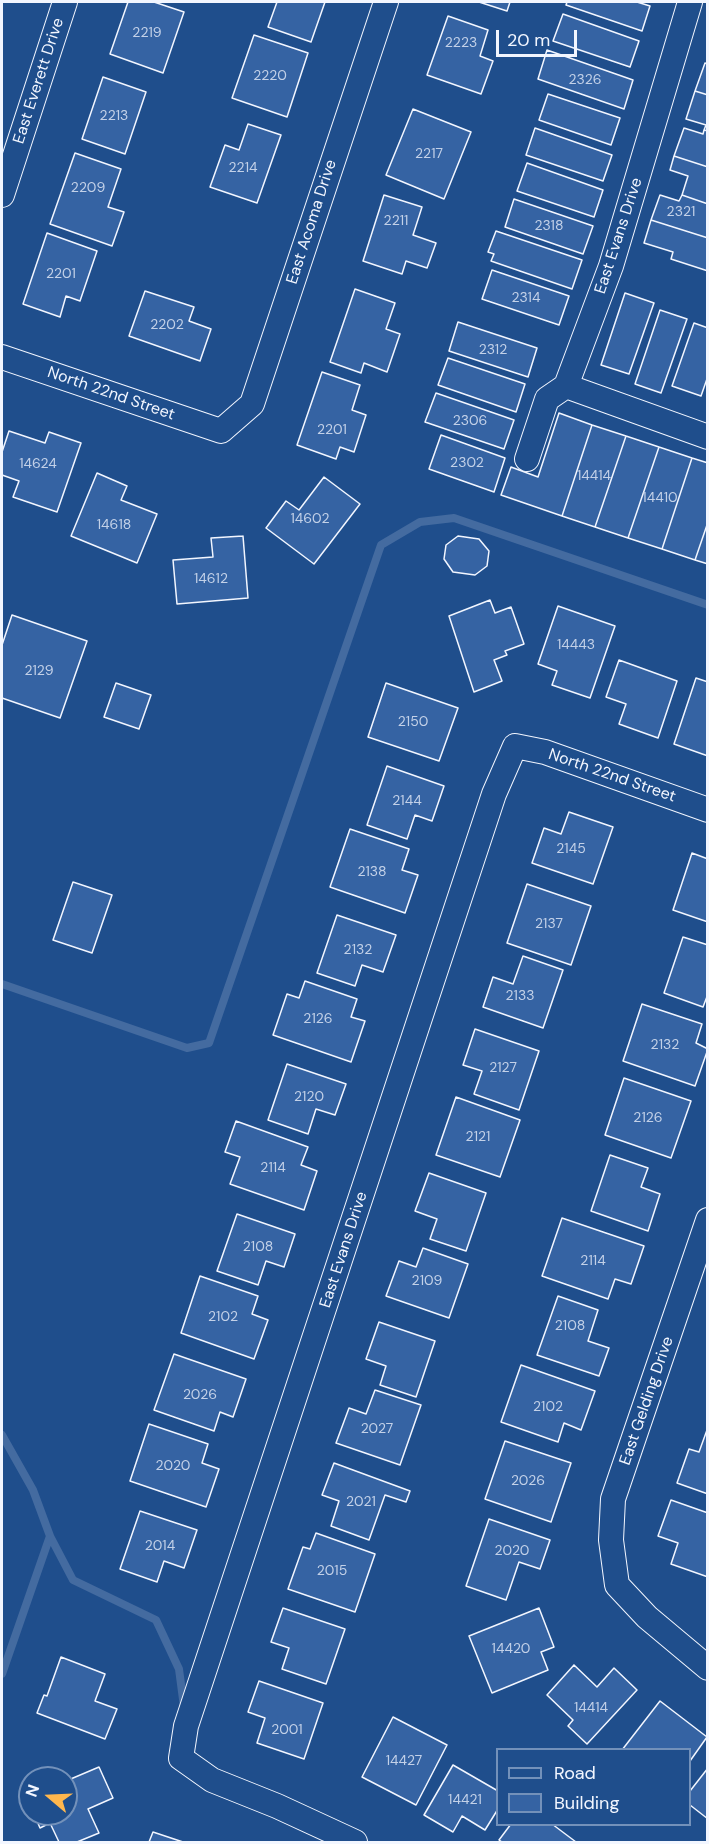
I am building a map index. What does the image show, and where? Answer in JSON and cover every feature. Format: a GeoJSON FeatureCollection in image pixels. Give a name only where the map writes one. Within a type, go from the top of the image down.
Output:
{"type":"FeatureCollection","features":[{"type":"Feature","properties":{"kind":"street","name":"East Everett Drive"},"geometry":{"type":"LineString","coordinates":[[2,195],[65,2]]}},
{"type":"Feature","properties":{"kind":"street","name":"East Acoma Drive"},"geometry":{"type":"LineString","coordinates":[[220,431],[252,404],[386,2]]}},
{"type":"Feature","properties":{"kind":"street","name":"East Evans Drive"},"geometry":{"type":"LineString","coordinates":[[527,459],[548,399],[566,386],[611,266],[690,2]]}},
{"type":"Feature","properties":{"kind":"street","name":"North 22nd Street"},"geometry":{"type":"LineString","coordinates":[[2,357],[220,431]]}},
{"type":"Feature","properties":{"kind":"street"},"geometry":{"type":"LineString","coordinates":[[566,386],[708,437]]}},
{"type":"Feature","properties":{"kind":"street","name":"North 22nd Street"},"geometry":{"type":"LineString","coordinates":[[515,746],[545,752],[708,810]]}},
{"type":"Feature","properties":{"kind":"street","name":"East Evans Drive"},"geometry":{"type":"LineString","coordinates":[[355,1842],[277,1806],[212,1780],[181,1758],[186,1726],[494,794],[515,746]]}},
{"type":"Feature","properties":{"kind":"street","name":"East Gelding Drive"},"geometry":{"type":"LineString","coordinates":[[708,1220],[613,1499],[611,1540],[617,1585],[647,1617],[708,1668]]}},
{"type":"Feature","properties":{"kind":"building"},"geometry":{"type":"Polygon","coordinates":[[[128,2],[154,2],[184,12],[163,73],[110,54],[128,2]]]}},
{"type":"Feature","properties":{"kind":"building"},"geometry":{"type":"Polygon","coordinates":[[[277,2],[325,2],[311,42],[268,27],[277,2]]]}},
{"type":"Feature","properties":{"kind":"building"},"geometry":{"type":"Polygon","coordinates":[[[479,2],[510,2],[507,11],[479,2]]]}},
{"type":"Feature","properties":{"kind":"building"},"geometry":{"type":"Polygon","coordinates":[[[567,2],[637,2],[650,6],[642,31],[566,5],[567,2]]]}},
{"type":"Feature","properties":{"kind":"building"},"geometry":{"type":"Polygon","coordinates":[[[563,14],[639,41],[630,67],[553,41],[563,14]]]}},
{"type":"Feature","properties":{"kind":"building"},"geometry":{"type":"Polygon","coordinates":[[[448,16],[488,30],[480,56],[493,61],[481,94],[427,75],[448,16]]]}},
{"type":"Feature","properties":{"kind":"building"},"geometry":{"type":"Polygon","coordinates":[[[254,35],[308,53],[287,117],[232,98],[254,35]]]}},
{"type":"Feature","properties":{"kind":"building"},"geometry":{"type":"Polygon","coordinates":[[[547,50],[633,80],[624,109],[538,79],[547,50]]]}},
{"type":"Feature","properties":{"kind":"building"},"geometry":{"type":"Polygon","coordinates":[[[705,63],[708,64],[708,95],[695,91],[705,63]]]}},
{"type":"Feature","properties":{"kind":"building"},"geometry":{"type":"Polygon","coordinates":[[[103,77],[146,92],[125,154],[82,139],[103,77]]]}},
{"type":"Feature","properties":{"kind":"building"},"geometry":{"type":"Polygon","coordinates":[[[695,91],[708,95],[708,131],[704,130],[706,125],[686,119],[695,91]]]}},
{"type":"Feature","properties":{"kind":"building"},"geometry":{"type":"Polygon","coordinates":[[[548,94],[620,118],[611,145],[539,120],[548,94]]]}},
{"type":"Feature","properties":{"kind":"building"},"geometry":{"type":"Polygon","coordinates":[[[413,109],[471,132],[444,199],[386,175],[413,109]]]}},
{"type":"Feature","properties":{"kind":"building"},"geometry":{"type":"Polygon","coordinates":[[[248,124],[281,135],[257,203],[210,187],[225,145],[239,150],[248,124]]]}},
{"type":"Feature","properties":{"kind":"building"},"geometry":{"type":"Polygon","coordinates":[[[535,128],[612,155],[603,181],[526,155],[535,128]]]}},
{"type":"Feature","properties":{"kind":"building"},"geometry":{"type":"Polygon","coordinates":[[[684,128],[703,134],[704,130],[708,131],[708,167],[674,156],[684,128]]]}},
{"type":"Feature","properties":{"kind":"building"},"geometry":{"type":"Polygon","coordinates":[[[75,153],[121,169],[108,207],[124,212],[112,246],[50,224],[75,153]]]}},
{"type":"Feature","properties":{"kind":"building"},"geometry":{"type":"Polygon","coordinates":[[[674,156],[708,167],[708,204],[682,195],[688,176],[670,170],[674,156]]]}},
{"type":"Feature","properties":{"kind":"building"},"geometry":{"type":"Polygon","coordinates":[[[527,163],[603,190],[594,217],[517,191],[527,163]]]}},
{"type":"Feature","properties":{"kind":"building"},"geometry":{"type":"Polygon","coordinates":[[[384,195],[422,207],[413,235],[436,243],[427,268],[406,261],[402,274],[363,261],[384,195]]]}},
{"type":"Feature","properties":{"kind":"building"},"geometry":{"type":"Polygon","coordinates":[[[660,195],[679,201],[682,195],[708,204],[708,238],[651,220],[660,195]]]}},
{"type":"Feature","properties":{"kind":"building"},"geometry":{"type":"Polygon","coordinates":[[[514,199],[593,226],[583,254],[505,227],[514,199]]]}},
{"type":"Feature","properties":{"kind":"building"},"geometry":{"type":"Polygon","coordinates":[[[651,220],[708,238],[708,271],[671,259],[673,252],[644,243],[651,220]]]}},
{"type":"Feature","properties":{"kind":"building"},"geometry":{"type":"Polygon","coordinates":[[[496,231],[582,260],[572,289],[491,261],[494,254],[488,252],[496,231]]]}},
{"type":"Feature","properties":{"kind":"building"},"geometry":{"type":"Polygon","coordinates":[[[47,233],[97,251],[80,301],[66,296],[60,317],[23,304],[47,233]]]}},
{"type":"Feature","properties":{"kind":"building"},"geometry":{"type":"Polygon","coordinates":[[[492,270],[569,296],[559,325],[482,299],[492,270]]]}},
{"type":"Feature","properties":{"kind":"building"},"geometry":{"type":"Polygon","coordinates":[[[355,289],[395,303],[386,329],[400,334],[387,372],[364,363],[361,373],[330,362],[355,289]]]}},
{"type":"Feature","properties":{"kind":"building"},"geometry":{"type":"Polygon","coordinates":[[[145,291],[194,307],[189,321],[211,329],[200,361],[129,336],[145,291]]]}},
{"type":"Feature","properties":{"kind":"building"},"geometry":{"type":"Polygon","coordinates":[[[625,293],[654,303],[629,374],[601,365],[625,293]]]}},
{"type":"Feature","properties":{"kind":"building"},"geometry":{"type":"Polygon","coordinates":[[[660,310],[687,319],[661,393],[635,384],[660,310]]]}},
{"type":"Feature","properties":{"kind":"building"},"geometry":{"type":"Polygon","coordinates":[[[458,322],[537,348],[528,377],[449,351],[458,322]]]}},
{"type":"Feature","properties":{"kind":"building"},"geometry":{"type":"Polygon","coordinates":[[[694,323],[708,328],[708,376],[701,396],[672,386],[694,323]]]}},
{"type":"Feature","properties":{"kind":"building"},"geometry":{"type":"Polygon","coordinates":[[[448,358],[525,384],[516,412],[438,385],[448,358]]]}},
{"type":"Feature","properties":{"kind":"building"},"geometry":{"type":"Polygon","coordinates":[[[322,372],[360,385],[352,410],[366,415],[354,452],[340,447],[336,459],[297,445],[322,372]]]}},
{"type":"Feature","properties":{"kind":"building"},"geometry":{"type":"Polygon","coordinates":[[[436,393],[514,420],[504,449],[425,422],[436,393]]]}},
{"type":"Feature","properties":{"kind":"building"},"geometry":{"type":"Polygon","coordinates":[[[559,413],[592,425],[562,516],[501,495],[511,467],[538,477],[559,413]]]}},
{"type":"Feature","properties":{"kind":"building"},"geometry":{"type":"Polygon","coordinates":[[[592,425],[626,436],[595,527],[562,516],[592,425]]]}},
{"type":"Feature","properties":{"kind":"building"},"geometry":{"type":"Polygon","coordinates":[[[9,431],[45,443],[49,432],[81,443],[57,512],[13,497],[19,481],[2,475],[2,452],[9,431]]]}},
{"type":"Feature","properties":{"kind":"building"},"geometry":{"type":"Polygon","coordinates":[[[441,435],[505,458],[494,492],[429,469],[441,435]]]}},
{"type":"Feature","properties":{"kind":"building"},"geometry":{"type":"Polygon","coordinates":[[[626,436],[659,447],[628,538],[595,527],[626,436]]]}},
{"type":"Feature","properties":{"kind":"building"},"geometry":{"type":"Polygon","coordinates":[[[659,447],[692,458],[662,549],[628,538],[659,447]]]}},
{"type":"Feature","properties":{"kind":"building"},"geometry":{"type":"Polygon","coordinates":[[[692,458],[708,463],[708,522],[695,560],[662,549],[692,458]]]}},
{"type":"Feature","properties":{"kind":"building"},"geometry":{"type":"Polygon","coordinates":[[[97,473],[127,486],[121,500],[157,514],[137,563],[71,536],[97,473]]]}},
{"type":"Feature","properties":{"kind":"building"},"geometry":{"type":"Polygon","coordinates":[[[324,477],[360,504],[314,564],[266,528],[286,501],[299,510],[324,477]]]}},
{"type":"Feature","properties":{"kind":"building"},"geometry":{"type":"Polygon","coordinates":[[[708,522],[708,564],[695,560],[708,522]]]}},
{"type":"Feature","properties":{"kind":"building"},"geometry":{"type":"Polygon","coordinates":[[[243,536],[248,598],[177,604],[173,560],[213,557],[211,538],[243,536]]]}},
{"type":"Feature","properties":{"kind":"building"},"geometry":{"type":"Polygon","coordinates":[[[458,536],[479,539],[489,551],[487,566],[475,575],[453,572],[444,559],[446,545],[458,536]]]}},
{"type":"Feature","properties":{"kind":"building"},"geometry":{"type":"Polygon","coordinates":[[[490,600],[495,613],[511,607],[524,644],[505,651],[507,655],[494,660],[502,681],[474,692],[449,616],[490,600]]]}},
{"type":"Feature","properties":{"kind":"building"},"geometry":{"type":"Polygon","coordinates":[[[558,606],[615,626],[590,698],[552,685],[557,671],[538,664],[558,606]]]}},
{"type":"Feature","properties":{"kind":"building"},"geometry":{"type":"Polygon","coordinates":[[[12,615],[87,641],[60,718],[2,698],[2,645],[12,615]]]}},
{"type":"Feature","properties":{"kind":"building"},"geometry":{"type":"Polygon","coordinates":[[[619,660],[677,681],[658,738],[619,724],[626,704],[606,697],[619,660]]]}},
{"type":"Feature","properties":{"kind":"building"},"geometry":{"type":"Polygon","coordinates":[[[696,678],[708,682],[708,756],[674,744],[696,678]]]}},
{"type":"Feature","properties":{"kind":"building"},"geometry":{"type":"Polygon","coordinates":[[[116,683],[151,695],[139,729],[104,717],[116,683]]]}},
{"type":"Feature","properties":{"kind":"building"},"geometry":{"type":"Polygon","coordinates":[[[386,683],[458,708],[439,761],[368,737],[386,683]]]}},
{"type":"Feature","properties":{"kind":"building"},"geometry":{"type":"Polygon","coordinates":[[[387,766],[444,786],[432,821],[415,815],[407,839],[367,825],[387,766]]]}},
{"type":"Feature","properties":{"kind":"building"},"geometry":{"type":"Polygon","coordinates":[[[569,812],[613,827],[593,884],[532,863],[544,828],[561,834],[569,812]]]}},
{"type":"Feature","properties":{"kind":"building"},"geometry":{"type":"Polygon","coordinates":[[[350,829],[409,849],[402,870],[418,875],[405,913],[330,887],[350,829]]]}},
{"type":"Feature","properties":{"kind":"building"},"geometry":{"type":"Polygon","coordinates":[[[692,853],[708,859],[708,922],[673,910],[692,853]]]}},
{"type":"Feature","properties":{"kind":"building"},"geometry":{"type":"Polygon","coordinates":[[[73,882],[112,895],[92,953],[53,940],[73,882]]]}},
{"type":"Feature","properties":{"kind":"building"},"geometry":{"type":"Polygon","coordinates":[[[527,884],[591,906],[571,965],[507,943],[527,884]]]}},
{"type":"Feature","properties":{"kind":"building"},"geometry":{"type":"Polygon","coordinates":[[[337,915],[396,935],[383,972],[362,965],[355,986],[317,973],[337,915]]]}},
{"type":"Feature","properties":{"kind":"building"},"geometry":{"type":"Polygon","coordinates":[[[683,937],[708,945],[708,994],[703,1007],[664,993],[683,937]]]}},
{"type":"Feature","properties":{"kind":"building"},"geometry":{"type":"Polygon","coordinates":[[[523,956],[563,970],[543,1028],[483,1007],[493,977],[513,984],[523,956]]]}},
{"type":"Feature","properties":{"kind":"building"},"geometry":{"type":"Polygon","coordinates":[[[305,981],[357,999],[351,1017],[365,1021],[351,1062],[273,1035],[287,994],[299,998],[305,981]]]}},
{"type":"Feature","properties":{"kind":"building"},"geometry":{"type":"Polygon","coordinates":[[[642,1004],[702,1024],[696,1043],[708,1049],[695,1086],[623,1061],[642,1004]]]}},
{"type":"Feature","properties":{"kind":"building"},"geometry":{"type":"Polygon","coordinates":[[[475,1029],[539,1051],[519,1110],[474,1094],[482,1071],[463,1065],[475,1029]]]}},
{"type":"Feature","properties":{"kind":"building"},"geometry":{"type":"Polygon","coordinates":[[[287,1064],[346,1084],[335,1115],[316,1109],[308,1134],[268,1120],[287,1064]]]}},
{"type":"Feature","properties":{"kind":"building"},"geometry":{"type":"Polygon","coordinates":[[[624,1078],[691,1101],[671,1158],[605,1135],[624,1078]]]}},
{"type":"Feature","properties":{"kind":"building"},"geometry":{"type":"Polygon","coordinates":[[[456,1097],[520,1120],[500,1177],[436,1155],[456,1097]]]}},
{"type":"Feature","properties":{"kind":"building"},"geometry":{"type":"Polygon","coordinates":[[[236,1121],[308,1147],[301,1165],[317,1171],[304,1210],[230,1184],[240,1157],[225,1152],[236,1121]]]}},
{"type":"Feature","properties":{"kind":"building"},"geometry":{"type":"Polygon","coordinates":[[[610,1155],[648,1168],[641,1187],[660,1194],[648,1231],[591,1211],[610,1155]]]}},
{"type":"Feature","properties":{"kind":"building"},"geometry":{"type":"Polygon","coordinates":[[[429,1173],[486,1193],[466,1251],[430,1239],[437,1219],[415,1211],[429,1173]]]}},
{"type":"Feature","properties":{"kind":"building"},"geometry":{"type":"Polygon","coordinates":[[[237,1214],[295,1234],[284,1267],[266,1261],[258,1285],[217,1271],[237,1214]]]}},
{"type":"Feature","properties":{"kind":"building"},"geometry":{"type":"Polygon","coordinates":[[[562,1218],[644,1246],[631,1284],[615,1279],[608,1299],[542,1276],[562,1218]]]}},
{"type":"Feature","properties":{"kind":"building"},"geometry":{"type":"Polygon","coordinates":[[[423,1248],[468,1264],[449,1318],[386,1296],[399,1261],[416,1267],[423,1248]]]}},
{"type":"Feature","properties":{"kind":"building"},"geometry":{"type":"Polygon","coordinates":[[[200,1276],[258,1296],[252,1314],[268,1320],[254,1359],[181,1333],[200,1276]]]}},
{"type":"Feature","properties":{"kind":"building"},"geometry":{"type":"Polygon","coordinates":[[[558,1296],[598,1310],[588,1341],[609,1348],[599,1376],[537,1355],[558,1296]]]}},
{"type":"Feature","properties":{"kind":"building"},"geometry":{"type":"Polygon","coordinates":[[[379,1322],[435,1341],[416,1397],[380,1385],[386,1366],[366,1359],[379,1322]]]}},
{"type":"Feature","properties":{"kind":"building"},"geometry":{"type":"Polygon","coordinates":[[[174,1354],[246,1379],[233,1417],[220,1412],[214,1431],[154,1410],[174,1354]]]}},
{"type":"Feature","properties":{"kind":"building"},"geometry":{"type":"Polygon","coordinates":[[[521,1365],[595,1391],[581,1430],[564,1423],[558,1442],[501,1422],[521,1365]]]}},
{"type":"Feature","properties":{"kind":"building"},"geometry":{"type":"Polygon","coordinates":[[[375,1390],[421,1405],[400,1465],[336,1443],[349,1408],[366,1414],[375,1390]]]}},
{"type":"Feature","properties":{"kind":"building"},"geometry":{"type":"Polygon","coordinates":[[[149,1424],[208,1444],[202,1463],[219,1469],[206,1507],[130,1481],[149,1424]]]}},
{"type":"Feature","properties":{"kind":"building"},"geometry":{"type":"Polygon","coordinates":[[[707,1430],[708,1494],[677,1483],[689,1449],[699,1452],[707,1430]]]}},
{"type":"Feature","properties":{"kind":"building"},"geometry":{"type":"Polygon","coordinates":[[[505,1441],[571,1463],[551,1522],[485,1499],[505,1441]]]}},
{"type":"Feature","properties":{"kind":"building"},"geometry":{"type":"Polygon","coordinates":[[[334,1463],[410,1491],[406,1502],[385,1495],[369,1540],[331,1526],[339,1501],[322,1495],[334,1463]]]}},
{"type":"Feature","properties":{"kind":"building"},"geometry":{"type":"Polygon","coordinates":[[[671,1500],[708,1513],[708,1577],[671,1564],[678,1543],[658,1536],[671,1500]]]}},
{"type":"Feature","properties":{"kind":"building"},"geometry":{"type":"Polygon","coordinates":[[[140,1511],[197,1530],[184,1568],[164,1561],[157,1582],[120,1569],[140,1511]]]}},
{"type":"Feature","properties":{"kind":"building"},"geometry":{"type":"Polygon","coordinates":[[[489,1519],[550,1540],[540,1569],[519,1562],[506,1600],[466,1586],[489,1519]]]}},
{"type":"Feature","properties":{"kind":"building"},"geometry":{"type":"Polygon","coordinates":[[[316,1533],[375,1554],[355,1612],[288,1589],[303,1547],[310,1549],[316,1533]]]}},
{"type":"Feature","properties":{"kind":"building"},"geometry":{"type":"Polygon","coordinates":[[[283,1608],[345,1629],[326,1684],[282,1669],[289,1648],[271,1642],[283,1608]]]}},
{"type":"Feature","properties":{"kind":"building"},"geometry":{"type":"Polygon","coordinates":[[[539,1608],[554,1647],[541,1652],[548,1670],[492,1693],[469,1636],[539,1608]]]}},
{"type":"Feature","properties":{"kind":"building"},"geometry":{"type":"Polygon","coordinates":[[[61,1657],[105,1674],[95,1701],[117,1709],[105,1739],[37,1713],[44,1695],[47,1696],[61,1657]]]}},
{"type":"Feature","properties":{"kind":"building"},"geometry":{"type":"Polygon","coordinates":[[[574,1665],[597,1687],[614,1668],[637,1690],[587,1744],[568,1726],[573,1720],[547,1695],[574,1665]]]}},
{"type":"Feature","properties":{"kind":"building"},"geometry":{"type":"Polygon","coordinates":[[[259,1681],[323,1703],[304,1759],[257,1743],[265,1718],[248,1712],[259,1681]]]}},
{"type":"Feature","properties":{"kind":"building"},"geometry":{"type":"Polygon","coordinates":[[[660,1701],[707,1737],[691,1760],[691,1748],[624,1748],[660,1701]]]}},
{"type":"Feature","properties":{"kind":"building"},"geometry":{"type":"Polygon","coordinates":[[[393,1717],[447,1745],[416,1805],[362,1777],[393,1717]]]}},
{"type":"Feature","properties":{"kind":"building"},"geometry":{"type":"Polygon","coordinates":[[[453,1765],[496,1790],[496,1812],[485,1830],[462,1816],[453,1832],[424,1815],[453,1765]]]}},
{"type":"Feature","properties":{"kind":"building"},"geometry":{"type":"Polygon","coordinates":[[[99,1767],[113,1798],[88,1809],[99,1833],[77,1842],[59,1842],[51,1826],[78,1826],[78,1776],[99,1767]]]}},
{"type":"Feature","properties":{"kind":"building"},"geometry":{"type":"Polygon","coordinates":[[[708,1768],[708,1819],[691,1806],[691,1790],[708,1768]]]}},
{"type":"Feature","properties":{"kind":"building"},"geometry":{"type":"Polygon","coordinates":[[[510,1826],[555,1826],[576,1842],[502,1842],[499,1840],[510,1826]]]}},
{"type":"Feature","properties":{"kind":"building"},"geometry":{"type":"Polygon","coordinates":[[[153,1832],[183,1842],[149,1842],[153,1832]]]}},
{"type":"Feature","properties":{"kind":"waterway"},"geometry":{"type":"LineString","coordinates":[[2,984],[187,1048],[209,1043],[381,545],[420,522],[454,518],[708,605]]}},
{"type":"Feature","properties":{"kind":"waterway"},"geometry":{"type":"LineString","coordinates":[[2,1435],[33,1490],[50,1536],[73,1580],[156,1620],[179,1669],[184,1707]]}},
{"type":"Feature","properties":{"kind":"waterway"},"geometry":{"type":"LineString","coordinates":[[2,1674],[50,1536]]}}]}
